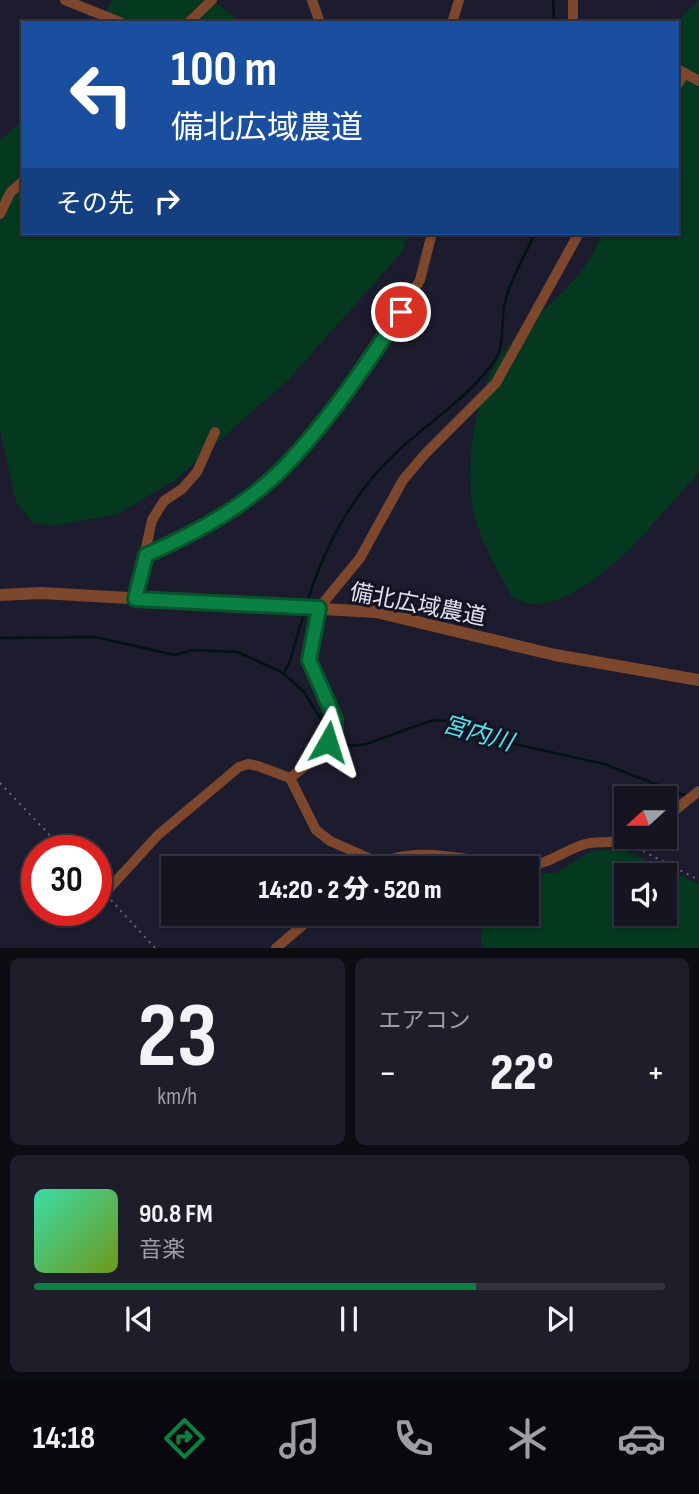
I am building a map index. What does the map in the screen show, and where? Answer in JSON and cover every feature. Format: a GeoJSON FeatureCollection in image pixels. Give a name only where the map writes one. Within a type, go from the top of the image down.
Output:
{"type":"FeatureCollection","features":[{"type":"Feature","properties":{"kind":"street"},"geometry":{"type":"LineString","coordinates":[[65,0],[117,21]]}},
{"type":"Feature","properties":{"kind":"street"},"geometry":{"type":"LineString","coordinates":[[190,21],[212,0]]}},
{"type":"Feature","properties":{"kind":"street"},"geometry":{"type":"LineString","coordinates":[[312,0],[319,21]]}},
{"type":"Feature","properties":{"kind":"street"},"geometry":{"type":"LineString","coordinates":[[453,21],[459,0]]}},
{"type":"Feature","properties":{"kind":"street"},"geometry":{"type":"LineString","coordinates":[[573,0],[573,21]]}},
{"type":"Feature","properties":{"kind":"street"},"geometry":{"type":"LineString","coordinates":[[681,71],[699,81]]}},
{"type":"Feature","properties":{"kind":"street"},"geometry":{"type":"LineString","coordinates":[[0,214],[10,193],[21,183]]}},
{"type":"Feature","properties":{"kind":"street"},"geometry":{"type":"LineString","coordinates":[[146,555],[207,526],[288,464],[365,366],[401,312],[420,280],[431,235]]}},
{"type":"Feature","properties":{"kind":"street"},"geometry":{"type":"LineString","coordinates":[[290,778],[321,754],[335,728],[328,700],[314,677],[309,660],[319,608],[360,558],[404,480],[425,454],[496,383],[578,235]]}},
{"type":"Feature","properties":{"kind":"street"},"geometry":{"type":"LineString","coordinates":[[135,599],[152,520],[164,501],[182,489],[197,472],[215,432]]}},
{"type":"Feature","properties":{"kind":"street","name":"備北広域農道"},"geometry":{"type":"LineString","coordinates":[[0,595],[41,593],[376,612],[555,655],[699,680]]}},
{"type":"Feature","properties":{"kind":"street"},"geometry":{"type":"LineString","coordinates":[[112,885],[158,835],[239,767],[248,764],[290,778],[316,830],[358,856]]}},
{"type":"Feature","properties":{"kind":"street"},"geometry":{"type":"LineString","coordinates":[[677,808],[699,791]]}},
{"type":"Feature","properties":{"kind":"street"},"geometry":{"type":"LineString","coordinates":[[539,862],[586,844],[614,843]]}},
{"type":"Feature","properties":{"kind":"street"},"geometry":{"type":"LineString","coordinates":[[276,948],[302,926]]}},
{"type":"Feature","properties":{"kind":"path"},"geometry":{"type":"LineString","coordinates":[[0,783],[50,835]]}},
{"type":"Feature","properties":{"kind":"path"},"geometry":{"type":"LineString","coordinates":[[638,849],[699,880]]}},
{"type":"Feature","properties":{"kind":"path"},"geometry":{"type":"LineString","coordinates":[[112,901],[155,948]]}},
{"type":"Feature","properties":{"kind":"green space"},"geometry":{"type":"Polygon","coordinates":[[[112,0],[213,0],[239,21],[101,21],[112,0]]]}},
{"type":"Feature","properties":{"kind":"green space"},"geometry":{"type":"Polygon","coordinates":[[[699,0],[699,472],[646,532],[602,573],[579,589],[556,600],[526,603],[513,598],[497,570],[476,521],[470,481],[478,410],[485,387],[504,351],[573,281],[595,250],[600,235],[679,235],[678,21],[699,0]]]}},
{"type":"Feature","properties":{"kind":"green space"},"geometry":{"type":"Polygon","coordinates":[[[21,123],[21,235],[408,235],[402,252],[288,380],[175,480],[118,514],[54,526],[33,523],[16,502],[0,430],[0,140],[21,123]]]}},
{"type":"Feature","properties":{"kind":"green space"},"geometry":{"type":"Polygon","coordinates":[[[621,849],[652,863],[614,863],[614,926],[677,926],[677,874],[699,884],[699,948],[481,948],[482,926],[539,926],[539,874],[556,873],[591,851],[621,849]]]}},
{"type":"Feature","properties":{"kind":"waterway"},"geometry":{"type":"LineString","coordinates":[[553,0],[554,21]]}},
{"type":"Feature","properties":{"kind":"waterway"},"geometry":{"type":"LineString","coordinates":[[307,603],[322,560],[354,501],[383,466],[472,387],[497,357],[506,297],[534,235]]}},
{"type":"Feature","properties":{"kind":"waterway"},"geometry":{"type":"LineString","coordinates":[[284,672],[289,664],[304,613]]}},
{"type":"Feature","properties":{"kind":"waterway","name":"宮内川"},"geometry":{"type":"LineString","coordinates":[[0,638],[95,637],[175,655],[192,650],[238,652],[283,673],[304,692],[329,732]]}},
{"type":"Feature","properties":{"kind":"waterway","name":"宮内川"},"geometry":{"type":"LineString","coordinates":[[334,737],[350,746],[366,744],[433,720],[448,721],[492,739],[604,764],[686,796]]}},
{"type":"Feature","properties":{"kind":"route"},"geometry":{"type":"LineString","coordinates":[[328,742],[335,728],[335,719],[328,700],[314,677],[309,660],[319,608],[135,599],[146,555],[207,526],[288,464],[365,366],[401,312]]}}]}
